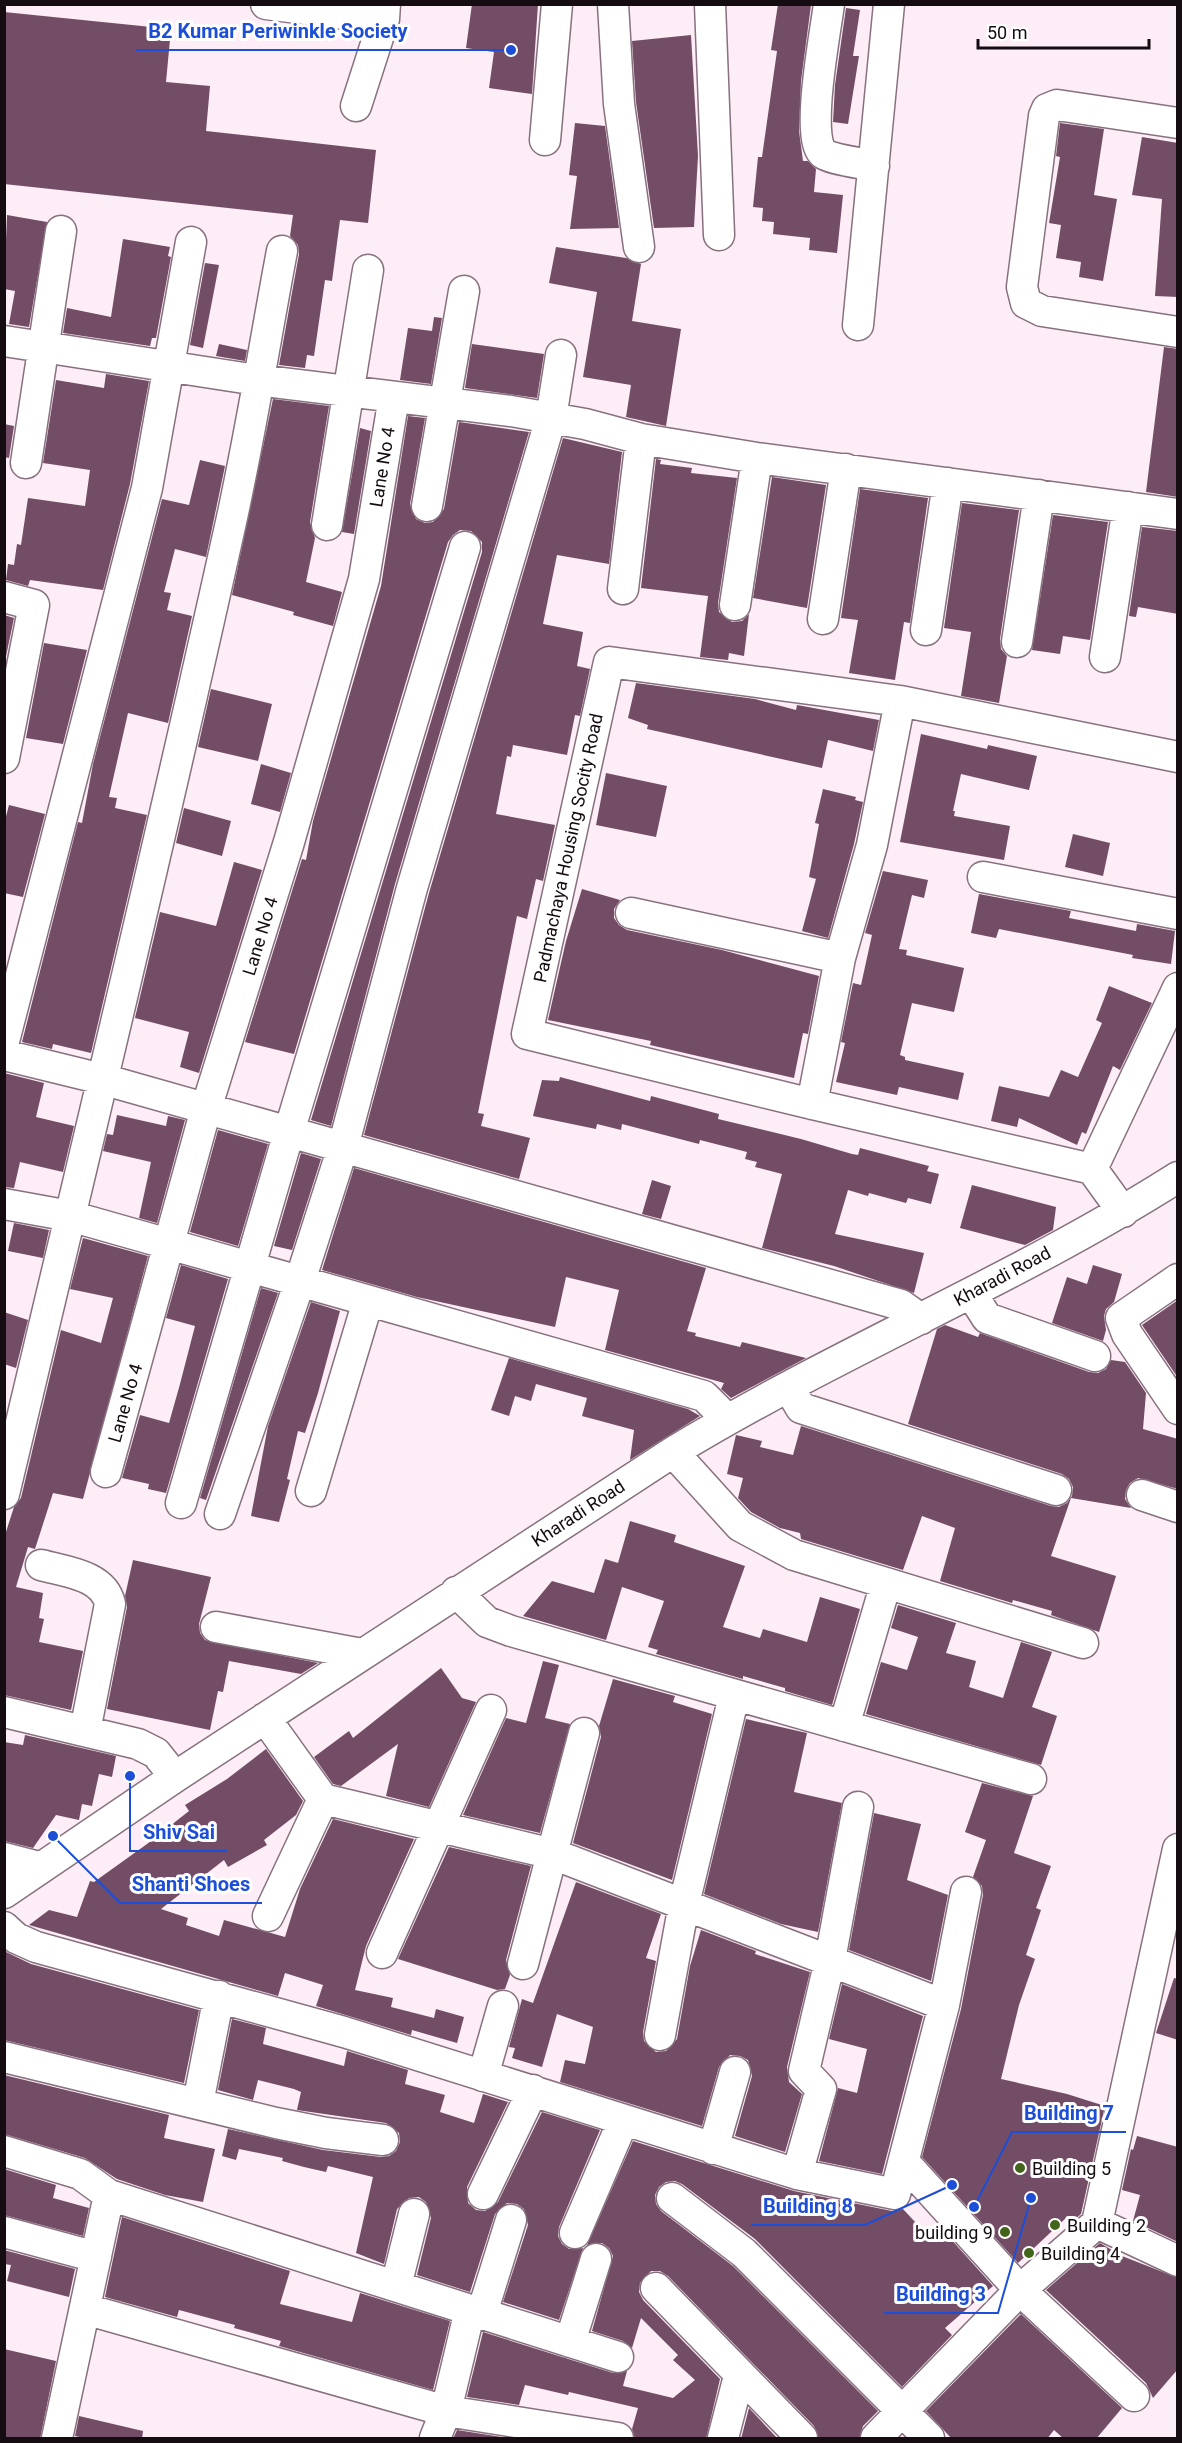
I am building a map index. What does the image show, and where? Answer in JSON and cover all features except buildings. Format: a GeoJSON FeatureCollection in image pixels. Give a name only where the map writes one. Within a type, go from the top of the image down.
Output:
{"type":"FeatureCollection","features":[{"type":"Feature","properties":{"kind":"street"},"geometry":{"type":"LineString","coordinates":[[266,4],[385,12],[356,106]]}},
{"type":"Feature","properties":{"kind":"street"},"geometry":{"type":"LineString","coordinates":[[545,140],[557,4]]}},
{"type":"Feature","properties":{"kind":"street"},"geometry":{"type":"LineString","coordinates":[[613,4],[619,104],[639,247]]}},
{"type":"Feature","properties":{"kind":"street"},"geometry":{"type":"LineString","coordinates":[[710,4],[719,236]]}},
{"type":"Feature","properties":{"kind":"street"},"geometry":{"type":"LineString","coordinates":[[829,4],[816,110],[817,144],[824,154],[874,166]]}},
{"type":"Feature","properties":{"kind":"street"},"geometry":{"type":"LineString","coordinates":[[858,326],[889,4]]}},
{"type":"Feature","properties":{"kind":"street"},"geometry":{"type":"LineString","coordinates":[[1178,123],[1057,105],[1047,109],[1044,116],[1022,286],[1026,303],[1042,311],[1178,332]]}},
{"type":"Feature","properties":{"kind":"street"},"geometry":{"type":"LineString","coordinates":[[26,464],[61,231]]}},
{"type":"Feature","properties":{"kind":"street"},"geometry":{"type":"LineString","coordinates":[[4,1041],[147,488],[191,242]]}},
{"type":"Feature","properties":{"kind":"street"},"geometry":{"type":"LineString","coordinates":[[4,1494],[102,1079],[145,910],[232,519],[282,251]]}},
{"type":"Feature","properties":{"kind":"street"},"geometry":{"type":"LineString","coordinates":[[327,525],[368,270]]}},
{"type":"Feature","properties":{"kind":"street"},"geometry":{"type":"LineString","coordinates":[[427,506],[464,291]]}},
{"type":"Feature","properties":{"kind":"street"},"geometry":{"type":"LineString","coordinates":[[4,340],[257,380],[551,418],[641,439],[757,458],[1178,514]]}},
{"type":"Feature","properties":{"kind":"street"},"geometry":{"type":"LineString","coordinates":[[220,1514],[300,1281],[343,1147],[412,888],[551,418],[561,355]]}},
{"type":"Feature","properties":{"kind":"street","name":"Lane No 4"},"geometry":{"type":"LineString","coordinates":[[106,1472],[206,1109],[289,842],[364,579],[393,397]]}},
{"type":"Feature","properties":{"kind":"street"},"geometry":{"type":"LineString","coordinates":[[623,590],[641,439]]}},
{"type":"Feature","properties":{"kind":"street"},"geometry":{"type":"LineString","coordinates":[[735,605],[757,458]]}},
{"type":"Feature","properties":{"kind":"street"},"geometry":{"type":"LineString","coordinates":[[823,620],[846,469]]}},
{"type":"Feature","properties":{"kind":"street"},"geometry":{"type":"LineString","coordinates":[[926,630],[948,483]]}},
{"type":"Feature","properties":{"kind":"street"},"geometry":{"type":"LineString","coordinates":[[1017,642],[1038,495]]}},
{"type":"Feature","properties":{"kind":"street"},"geometry":{"type":"LineString","coordinates":[[1105,657],[1128,507]]}},
{"type":"Feature","properties":{"kind":"street"},"geometry":{"type":"LineString","coordinates":[[181,1503],[289,1132],[465,547]]}},
{"type":"Feature","properties":{"kind":"street"},"geometry":{"type":"LineString","coordinates":[[4,597],[34,605],[9,720],[4,758]]}},
{"type":"Feature","properties":{"kind":"street","name":"Padmachaya Housing Socity Road"},"geometry":{"type":"LineString","coordinates":[[1092,1169],[812,1104],[527,1034],[609,662],[900,701],[1178,758]]}},
{"type":"Feature","properties":{"kind":"street"},"geometry":{"type":"LineString","coordinates":[[812,1104],[840,958],[872,845],[900,701]]}},
{"type":"Feature","properties":{"kind":"street"},"geometry":{"type":"LineString","coordinates":[[983,877],[1178,914]]}},
{"type":"Feature","properties":{"kind":"street"},"geometry":{"type":"LineString","coordinates":[[631,913],[840,958]]}},
{"type":"Feature","properties":{"kind":"street"},"geometry":{"type":"LineString","coordinates":[[1123,1212],[1092,1169],[1178,988]]}},
{"type":"Feature","properties":{"kind":"street"},"geometry":{"type":"LineString","coordinates":[[4,1055],[102,1079],[901,1305],[921,1318]]}},
{"type":"Feature","properties":{"kind":"street","name":"Kharadi Road"},"geometry":{"type":"LineString","coordinates":[[4,1893],[39,1867],[456,1592],[727,1419],[1123,1212],[1178,1177]]}},
{"type":"Feature","properties":{"kind":"street"},"geometry":{"type":"LineString","coordinates":[[4,1204],[70,1216],[704,1396],[727,1419]]}},
{"type":"Feature","properties":{"kind":"street"},"geometry":{"type":"LineString","coordinates":[[1178,1279],[1121,1318],[1127,1334],[1178,1409]]}},
{"type":"Feature","properties":{"kind":"street"},"geometry":{"type":"LineString","coordinates":[[971,1293],[987,1318],[1095,1356]]}},
{"type":"Feature","properties":{"kind":"street"},"geometry":{"type":"LineString","coordinates":[[312,1491],[368,1301]]}},
{"type":"Feature","properties":{"kind":"street"},"geometry":{"type":"LineString","coordinates":[[789,1388],[801,1408],[1056,1490]]}},
{"type":"Feature","properties":{"kind":"street"},"geometry":{"type":"LineString","coordinates":[[673,1452],[740,1526],[794,1554],[1083,1643]]}},
{"type":"Feature","properties":{"kind":"street"},"geometry":{"type":"LineString","coordinates":[[1142,1494],[1178,1507]]}},
{"type":"Feature","properties":{"kind":"street"},"geometry":{"type":"LineString","coordinates":[[41,1565],[90,1578],[108,1594],[110,1604],[86,1731]]}},
{"type":"Feature","properties":{"kind":"street"},"geometry":{"type":"LineString","coordinates":[[844,1726],[886,1583]]}},
{"type":"Feature","properties":{"kind":"street"},"geometry":{"type":"LineString","coordinates":[[456,1592],[488,1622],[511,1631],[1031,1779]]}},
{"type":"Feature","properties":{"kind":"street"},"geometry":{"type":"LineString","coordinates":[[216,1627],[362,1654]]}},
{"type":"Feature","properties":{"kind":"street"},"geometry":{"type":"LineString","coordinates":[[660,2035],[684,1904],[734,1696]]}},
{"type":"Feature","properties":{"kind":"street"},"geometry":{"type":"LineString","coordinates":[[382,1953],[491,1710]]}},
{"type":"Feature","properties":{"kind":"street"},"geometry":{"type":"LineString","coordinates":[[4,1712],[138,1744],[156,1754],[175,1777]]}},
{"type":"Feature","properties":{"kind":"street"},"geometry":{"type":"LineString","coordinates":[[265,1718],[323,1799],[553,1854],[944,2005]]}},
{"type":"Feature","properties":{"kind":"street"},"geometry":{"type":"LineString","coordinates":[[523,1964],[584,1733]]}},
{"type":"Feature","properties":{"kind":"street"},"geometry":{"type":"LineString","coordinates":[[268,1916],[323,1799]]}},
{"type":"Feature","properties":{"kind":"street"},"geometry":{"type":"LineString","coordinates":[[797,2174],[821,2089],[804,2071],[830,1960],[858,1807]]}},
{"type":"Feature","properties":{"kind":"street"},"geometry":{"type":"LineString","coordinates":[[4,1858],[39,1867]]}},
{"type":"Feature","properties":{"kind":"street"},"geometry":{"type":"LineString","coordinates":[[876,2439],[1020,2290],[1097,2223],[1176,1864]]}},
{"type":"Feature","properties":{"kind":"street"},"geometry":{"type":"LineString","coordinates":[[4,1927],[16,1938],[36,1947],[219,1996],[533,2090],[623,2121],[797,2174],[895,2194],[944,2005],[966,1892]]}},
{"type":"Feature","properties":{"kind":"street"},"geometry":{"type":"LineString","coordinates":[[198,2103],[219,1996]]}},
{"type":"Feature","properties":{"kind":"street"},"geometry":{"type":"LineString","coordinates":[[483,2076],[503,2006]]}},
{"type":"Feature","properties":{"kind":"street"},"geometry":{"type":"LineString","coordinates":[[4,2057],[326,2133],[383,2140]]}},
{"type":"Feature","properties":{"kind":"street"},"geometry":{"type":"LineString","coordinates":[[713,2149],[735,2072]]}},
{"type":"Feature","properties":{"kind":"street"},"geometry":{"type":"LineString","coordinates":[[483,2194],[533,2090]]}},
{"type":"Feature","properties":{"kind":"street"},"geometry":{"type":"LineString","coordinates":[[575,2233],[623,2121]]}},
{"type":"Feature","properties":{"kind":"street"},"geometry":{"type":"LineString","coordinates":[[4,2151],[80,2174],[109,2195],[618,2357]]}},
{"type":"Feature","properties":{"kind":"street"},"geometry":{"type":"LineString","coordinates":[[904,2162],[1020,2290],[1134,2396]]}},
{"type":"Feature","properties":{"kind":"street"},"geometry":{"type":"LineString","coordinates":[[57,2439],[109,2195]]}},
{"type":"Feature","properties":{"kind":"street"},"geometry":{"type":"LineString","coordinates":[[672,2198],[744,2253],[929,2439]]}},
{"type":"Feature","properties":{"kind":"street"},"geometry":{"type":"LineString","coordinates":[[396,2286],[414,2214]]}},
{"type":"Feature","properties":{"kind":"street"},"geometry":{"type":"LineString","coordinates":[[435,2439],[446,2411],[476,2312],[511,2220]]}},
{"type":"Feature","properties":{"kind":"street"},"geometry":{"type":"LineString","coordinates":[[1097,2223],[1178,2261]]}},
{"type":"Feature","properties":{"kind":"street"},"geometry":{"type":"LineString","coordinates":[[4,2232],[96,2256]]}},
{"type":"Feature","properties":{"kind":"street"},"geometry":{"type":"LineString","coordinates":[[570,2342],[596,2259]]}},
{"type":"Feature","properties":{"kind":"street"},"geometry":{"type":"LineString","coordinates":[[656,2288],[802,2439]]}},
{"type":"Feature","properties":{"kind":"street"},"geometry":{"type":"LineString","coordinates":[[85,2309],[446,2411],[618,2439]]}},
{"type":"Feature","properties":{"kind":"street"},"geometry":{"type":"LineString","coordinates":[[723,2439],[739,2376]]}},
{"type":"Feature","properties":{"kind":"place","name":"B2 Kumar Periwinkle Society"},"geometry":{"type":"Point","coordinates":[511,50]}},
{"type":"Feature","properties":{"kind":"place","name":"Shiv Sai"},"geometry":{"type":"Point","coordinates":[130,1776]}},
{"type":"Feature","properties":{"kind":"place","name":"Shanti Shoes"},"geometry":{"type":"Point","coordinates":[53,1836]}},
{"type":"Feature","properties":{"kind":"place","name":"Building 5"},"geometry":{"type":"Point","coordinates":[1020,2168]}},
{"type":"Feature","properties":{"kind":"place","name":"Building 8"},"geometry":{"type":"Point","coordinates":[952,2185]}},
{"type":"Feature","properties":{"kind":"place","name":"Building 3"},"geometry":{"type":"Point","coordinates":[1031,2198]}},
{"type":"Feature","properties":{"kind":"place","name":"Building 7"},"geometry":{"type":"Point","coordinates":[974,2207]}},
{"type":"Feature","properties":{"kind":"place","name":"Building 2"},"geometry":{"type":"Point","coordinates":[1055,2225]}},
{"type":"Feature","properties":{"kind":"place","name":"building 9"},"geometry":{"type":"Point","coordinates":[1005,2232]}},
{"type":"Feature","properties":{"kind":"place","name":"Building 4"},"geometry":{"type":"Point","coordinates":[1029,2253]}}]}
